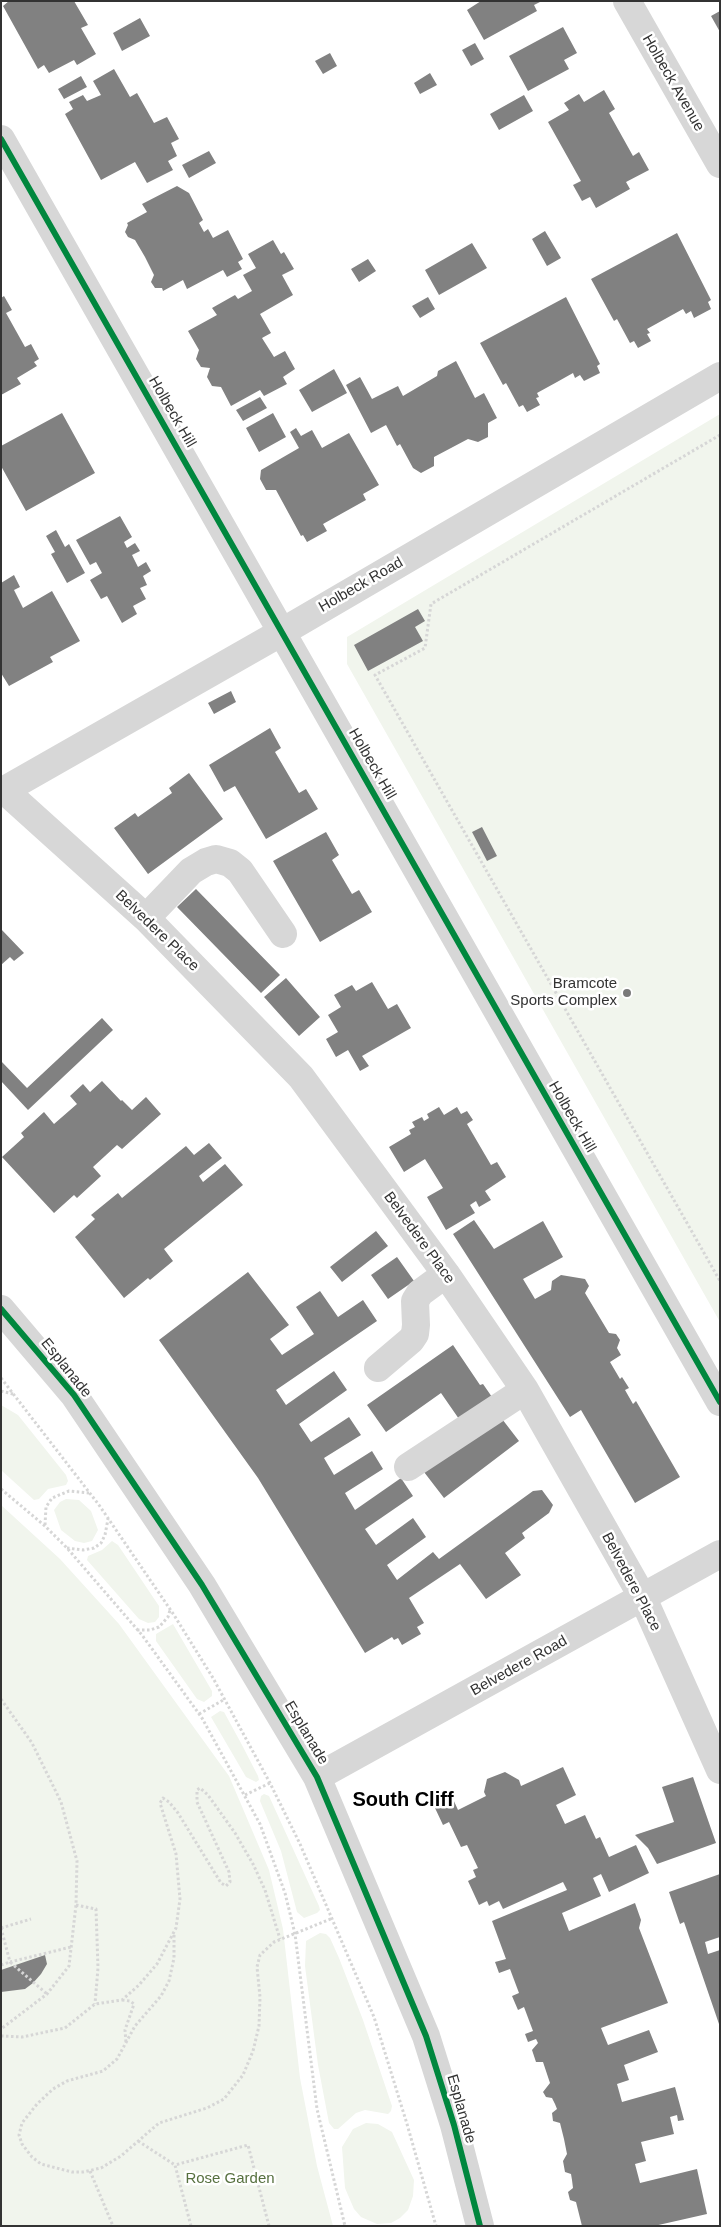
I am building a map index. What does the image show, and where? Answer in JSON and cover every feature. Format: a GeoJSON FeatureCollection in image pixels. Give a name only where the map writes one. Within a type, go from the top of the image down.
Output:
{"type":"FeatureCollection","features":[{"type":"Feature","properties":{"kind":"street","name":"Holbeck Avenue"},"geometry":{"type":"LineString","coordinates":[[627,1],[720,164]]}},
{"type":"Feature","properties":{"kind":"street","name":"Holbeck Hill"},"geometry":{"type":"LineString","coordinates":[[1,140],[720,1402]]}},
{"type":"Feature","properties":{"kind":"street","name":"Holbeck Road"},"geometry":{"type":"LineString","coordinates":[[3,791],[282,632],[720,376]]}},
{"type":"Feature","properties":{"kind":"street","name":"Belvedere Place"},"geometry":{"type":"LineString","coordinates":[[3,791],[146,918],[302,1077],[446,1274],[525,1390],[643,1598],[720,1770]]}},
{"type":"Feature","properties":{"kind":"street"},"geometry":{"type":"LineString","coordinates":[[146,918],[192,871],[206,862],[216,860],[230,863],[240,870],[283,934]]}},
{"type":"Feature","properties":{"kind":"street"},"geometry":{"type":"LineString","coordinates":[[378,1368],[411,1340],[415,1334],[415,1301],[420,1293],[446,1274]]}},
{"type":"Feature","properties":{"kind":"street","name":"Esplanade"},"geometry":{"type":"LineString","coordinates":[[1,1309],[74,1395],[202,1584],[317,1777],[426,2036],[454,2125],[480,2226]]}},
{"type":"Feature","properties":{"kind":"street"},"geometry":{"type":"LineString","coordinates":[[408,1467],[525,1390]]}},
{"type":"Feature","properties":{"kind":"street","name":"Belvedere Road"},"geometry":{"type":"LineString","coordinates":[[317,1777],[720,1554]]}},
{"type":"Feature","properties":{"kind":"path"},"geometry":{"type":"LineString","coordinates":[[720,435],[431,604],[425,648],[376,675],[720,1281]]}},
{"type":"Feature","properties":{"kind":"path"},"geometry":{"type":"LineString","coordinates":[[1,1378],[90,1493],[170,1609],[225,1699],[270,1783],[333,1918],[374,2017],[436,2226]]}},
{"type":"Feature","properties":{"kind":"path"},"geometry":{"type":"LineString","coordinates":[[1,1391],[14,1394]]}},
{"type":"Feature","properties":{"kind":"path"},"geometry":{"type":"LineString","coordinates":[[1,1489],[45,1526],[67,1548],[138,1630],[199,1714],[260,1824],[273,1855],[295,1934],[317,2109],[345,2226]]}},
{"type":"Feature","properties":{"kind":"path"},"geometry":{"type":"LineString","coordinates":[[45,1526],[46,1507],[52,1498],[69,1490],[90,1493]]}},
{"type":"Feature","properties":{"kind":"path"},"geometry":{"type":"LineString","coordinates":[[67,1548],[83,1550],[94,1548],[101,1543],[105,1535],[108,1518]]}},
{"type":"Feature","properties":{"kind":"path"},"geometry":{"type":"LineString","coordinates":[[138,1630],[159,1628],[168,1618],[170,1609]]}},
{"type":"Feature","properties":{"kind":"path"},"geometry":{"type":"LineString","coordinates":[[1,1699],[32,1743],[61,1802],[78,1862],[76,1905],[68,1966],[47,1994],[1,2028]]}},
{"type":"Feature","properties":{"kind":"path"},"geometry":{"type":"LineString","coordinates":[[199,1714],[225,1699]]}},
{"type":"Feature","properties":{"kind":"path"},"geometry":{"type":"LineString","coordinates":[[244,1795],[270,1783]]}},
{"type":"Feature","properties":{"kind":"path"},"geometry":{"type":"LineString","coordinates":[[280,1939],[265,1890],[253,1864],[225,1817],[205,1792],[199,1788],[196,1794],[197,1802],[228,1868],[230,1882],[226,1886],[221,1883],[178,1813],[169,1802],[162,1798],[160,1799],[172,1840],[178,1871],[180,1909],[174,1935],[174,1958],[169,1981],[161,1996],[139,2021],[117,2060],[107,2069],[67,2081],[50,2091],[29,2114],[20,2128],[19,2135],[22,2144],[32,2157],[41,2164],[72,2172],[90,2170],[114,2161],[159,2123],[213,2106],[224,2099],[234,2088],[251,2059],[257,2034],[260,2003],[257,1964],[264,1951],[280,1939],[333,1918]]}},
{"type":"Feature","properties":{"kind":"path"},"geometry":{"type":"LineString","coordinates":[[76,1905],[96,1909],[98,1968],[95,2004]]}},
{"type":"Feature","properties":{"kind":"path"},"geometry":{"type":"LineString","coordinates":[[31,1919],[1,1928],[10,1962],[47,1994]]}},
{"type":"Feature","properties":{"kind":"path"},"geometry":{"type":"LineString","coordinates":[[122,2000],[139,1985],[157,1964],[174,1935]]}},
{"type":"Feature","properties":{"kind":"path"},"geometry":{"type":"LineString","coordinates":[[1,1965],[71,1947]]}},
{"type":"Feature","properties":{"kind":"path"},"geometry":{"type":"LineString","coordinates":[[1,2036],[22,2037],[65,2028],[95,2004],[122,2000],[130,2001],[134,2004],[125,2030],[126,2043]]}},
{"type":"Feature","properties":{"kind":"path"},"geometry":{"type":"LineString","coordinates":[[138,2141],[175,2164],[191,2226]]}},
{"type":"Feature","properties":{"kind":"path"},"geometry":{"type":"LineString","coordinates":[[175,2164],[248,2145],[269,2226]]}},
{"type":"Feature","properties":{"kind":"path"},"geometry":{"type":"LineString","coordinates":[[90,2170],[112,2226]]}},
{"type":"Feature","properties":{"kind":"green space","name":"Bramcote Sports Complex"},"geometry":{"type":"Polygon","coordinates":[[[720,414],[720,1322],[347,664],[347,637],[720,414]]]}},
{"type":"Feature","properties":{"kind":"green space"},"geometry":{"type":"Polygon","coordinates":[[[1,1405],[18,1415],[66,1475],[68,1481],[66,1485],[48,1489],[39,1499],[34,1500],[1,1470],[1,1405]]]}},
{"type":"Feature","properties":{"kind":"green space"},"geometry":{"type":"Polygon","coordinates":[[[66,1499],[79,1500],[91,1511],[98,1530],[92,1541],[84,1543],[75,1541],[61,1530],[54,1510],[60,1502],[66,1499]]]}},
{"type":"Feature","properties":{"kind":"green space","name":"Rose Garden"},"geometry":{"type":"Polygon","coordinates":[[[1,1505],[60,1559],[119,1624],[229,1776],[269,1870],[283,1929],[300,2078],[317,2166],[333,2226],[1,2226],[1,1505]]]}},
{"type":"Feature","properties":{"kind":"green space"},"geometry":{"type":"Polygon","coordinates":[[[112,1541],[118,1545],[159,1606],[159,1617],[155,1622],[148,1623],[139,1619],[87,1560],[88,1556],[102,1550],[112,1541]]]}},
{"type":"Feature","properties":{"kind":"green space"},"geometry":{"type":"Polygon","coordinates":[[[173,1624],[212,1691],[212,1696],[204,1702],[197,1699],[156,1641],[156,1634],[173,1624]]]}},
{"type":"Feature","properties":{"kind":"green space"},"geometry":{"type":"Polygon","coordinates":[[[220,1711],[224,1712],[258,1776],[259,1780],[256,1782],[246,1777],[211,1717],[220,1711]]]}},
{"type":"Feature","properties":{"kind":"green space"},"geometry":{"type":"Polygon","coordinates":[[[264,1794],[269,1796],[319,1906],[320,1910],[317,1913],[304,1918],[297,1912],[281,1851],[260,1801],[261,1796],[264,1794]]]}},
{"type":"Feature","properties":{"kind":"green space"},"geometry":{"type":"Polygon","coordinates":[[[320,1933],[326,1934],[330,1938],[339,1958],[363,2020],[392,2106],[388,2114],[365,2110],[356,2113],[338,2129],[334,2129],[329,2123],[318,2065],[305,1966],[306,1941],[320,1933]]]}},
{"type":"Feature","properties":{"kind":"green space"},"geometry":{"type":"Polygon","coordinates":[[[366,2123],[378,2124],[392,2132],[414,2180],[413,2196],[408,2210],[391,2223],[377,2224],[361,2217],[354,2209],[345,2188],[342,2147],[353,2129],[366,2123]]]}},
{"type":"Feature","properties":{"kind":"building"},"geometry":{"type":"Polygon","coordinates":[[[9,1],[74,1],[88,25],[81,28],[96,54],[77,65],[74,60],[49,73],[44,65],[38,69],[3,6],[9,1]]]}},
{"type":"Feature","properties":{"kind":"building"},"geometry":{"type":"Polygon","coordinates":[[[481,1],[542,1],[534,5],[537,11],[484,40],[467,10],[481,1]]]}},
{"type":"Feature","properties":{"kind":"building"},"geometry":{"type":"Polygon","coordinates":[[[720,11],[720,32],[711,16],[720,11]]]}},
{"type":"Feature","properties":{"kind":"building"},"geometry":{"type":"Polygon","coordinates":[[[140,18],[150,36],[122,51],[113,33],[140,18]]]}},
{"type":"Feature","properties":{"kind":"building"},"geometry":{"type":"Polygon","coordinates":[[[563,27],[577,53],[564,60],[569,69],[528,91],[509,56],[563,27]]]}},
{"type":"Feature","properties":{"kind":"building"},"geometry":{"type":"Polygon","coordinates":[[[475,43],[484,59],[471,66],[462,50],[475,43]]]}},
{"type":"Feature","properties":{"kind":"building"},"geometry":{"type":"Polygon","coordinates":[[[330,53],[337,66],[323,74],[315,61],[330,53]]]}},
{"type":"Feature","properties":{"kind":"building"},"geometry":{"type":"Polygon","coordinates":[[[114,69],[130,97],[137,93],[154,123],[167,117],[179,139],[171,143],[177,156],[168,161],[173,170],[147,183],[135,162],[101,180],[65,114],[73,109],[69,102],[83,95],[87,101],[101,95],[93,81],[114,69]]]}},
{"type":"Feature","properties":{"kind":"building"},"geometry":{"type":"Polygon","coordinates":[[[430,73],[437,85],[420,94],[414,83],[430,73]]]}},
{"type":"Feature","properties":{"kind":"building"},"geometry":{"type":"Polygon","coordinates":[[[81,76],[87,87],[64,99],[58,89],[81,76]]]}},
{"type":"Feature","properties":{"kind":"building"},"geometry":{"type":"Polygon","coordinates":[[[604,90],[615,109],[609,113],[633,156],[639,152],[649,170],[626,182],[630,189],[596,208],[590,197],[582,201],[573,185],[581,181],[548,122],[569,110],[564,103],[579,94],[584,102],[604,90]]]}},
{"type":"Feature","properties":{"kind":"building"},"geometry":{"type":"Polygon","coordinates":[[[524,95],[533,111],[499,130],[490,114],[524,95]]]}},
{"type":"Feature","properties":{"kind":"building"},"geometry":{"type":"Polygon","coordinates":[[[209,151],[216,163],[189,178],[182,165],[209,151]]]}},
{"type":"Feature","properties":{"kind":"building"},"geometry":{"type":"Polygon","coordinates":[[[177,186],[189,193],[203,220],[199,223],[204,232],[208,229],[213,238],[228,230],[243,259],[238,262],[242,269],[227,277],[223,270],[187,289],[183,280],[163,291],[162,288],[155,288],[151,282],[154,275],[145,257],[135,240],[128,237],[125,232],[127,223],[147,212],[142,204],[177,186]]]}},
{"type":"Feature","properties":{"kind":"building"},"geometry":{"type":"Polygon","coordinates":[[[545,231],[561,258],[547,266],[532,239],[545,231]]]}},
{"type":"Feature","properties":{"kind":"building"},"geometry":{"type":"Polygon","coordinates":[[[677,233],[711,300],[708,302],[711,309],[694,318],[691,311],[686,314],[683,309],[647,329],[650,333],[647,334],[651,341],[638,348],[634,341],[630,343],[617,319],[614,321],[591,279],[677,233]]]}},
{"type":"Feature","properties":{"kind":"building"},"geometry":{"type":"Polygon","coordinates":[[[273,240],[281,254],[284,252],[294,269],[282,275],[293,295],[260,314],[271,333],[262,338],[274,357],[285,351],[295,369],[283,377],[287,384],[264,396],[260,390],[231,406],[221,387],[212,386],[207,377],[210,368],[201,367],[196,359],[199,350],[188,331],[217,315],[212,308],[235,295],[238,299],[252,291],[243,275],[256,268],[248,254],[273,240]]]}},
{"type":"Feature","properties":{"kind":"building"},"geometry":{"type":"Polygon","coordinates":[[[472,243],[487,268],[439,295],[425,270],[472,243]]]}},
{"type":"Feature","properties":{"kind":"building"},"geometry":{"type":"Polygon","coordinates":[[[368,259],[376,271],[359,282],[351,269],[368,259]]]}},
{"type":"Feature","properties":{"kind":"building"},"geometry":{"type":"Polygon","coordinates":[[[4,296],[12,310],[6,313],[25,347],[31,344],[39,359],[34,362],[37,366],[17,378],[21,384],[1,395],[1,298],[4,296]]]}},
{"type":"Feature","properties":{"kind":"building"},"geometry":{"type":"Polygon","coordinates":[[[428,297],[435,309],[420,318],[412,306],[428,297]]]}},
{"type":"Feature","properties":{"kind":"building"},"geometry":{"type":"Polygon","coordinates":[[[566,297],[600,364],[597,366],[600,373],[584,381],[580,375],[575,378],[573,373],[537,393],[539,397],[536,398],[540,405],[527,412],[523,405],[519,407],[506,383],[503,385],[480,343],[566,297]]]}},
{"type":"Feature","properties":{"kind":"building"},"geometry":{"type":"Polygon","coordinates":[[[456,361],[475,398],[484,393],[497,418],[488,423],[488,437],[478,442],[468,439],[434,457],[434,466],[421,473],[413,468],[400,444],[397,446],[386,425],[371,433],[346,385],[360,377],[372,399],[398,386],[403,396],[437,376],[438,371],[456,361]]]}},
{"type":"Feature","properties":{"kind":"building"},"geometry":{"type":"Polygon","coordinates":[[[334,369],[347,393],[312,412],[299,390],[334,369]]]}},
{"type":"Feature","properties":{"kind":"building"},"geometry":{"type":"Polygon","coordinates":[[[260,397],[267,408],[243,421],[236,410],[260,397]]]}},
{"type":"Feature","properties":{"kind":"building"},"geometry":{"type":"Polygon","coordinates":[[[62,413],[95,473],[26,511],[1,466],[1,446],[62,413]]]}},
{"type":"Feature","properties":{"kind":"building"},"geometry":{"type":"Polygon","coordinates":[[[273,413],[286,437],[259,452],[246,428],[273,413]]]}},
{"type":"Feature","properties":{"kind":"building"},"geometry":{"type":"Polygon","coordinates":[[[296,428],[301,436],[312,430],[322,448],[349,433],[379,485],[363,494],[366,500],[323,524],[327,531],[307,542],[303,535],[301,536],[276,490],[266,490],[260,479],[261,470],[299,448],[290,432],[296,428]]]}},
{"type":"Feature","properties":{"kind":"building"},"geometry":{"type":"Polygon","coordinates":[[[120,516],[132,537],[124,542],[127,548],[135,543],[140,551],[132,555],[138,567],[146,562],[151,571],[143,576],[147,585],[140,588],[146,599],[133,606],[137,614],[122,623],[107,596],[101,599],[90,580],[102,573],[96,562],[90,565],[76,540],[120,516]]]}},
{"type":"Feature","properties":{"kind":"building"},"geometry":{"type":"Polygon","coordinates":[[[56,530],[65,547],[69,544],[85,573],[67,583],[51,554],[55,552],[46,536],[56,530]]]}},
{"type":"Feature","properties":{"kind":"building"},"geometry":{"type":"Polygon","coordinates":[[[14,575],[20,587],[14,590],[23,608],[52,591],[80,641],[50,657],[53,662],[9,686],[1,673],[1,583],[14,575]]]}},
{"type":"Feature","properties":{"kind":"building"},"geometry":{"type":"Polygon","coordinates":[[[418,609],[425,621],[415,627],[423,641],[368,671],[354,645],[418,609]]]}},
{"type":"Feature","properties":{"kind":"building"},"geometry":{"type":"Polygon","coordinates":[[[231,691],[236,702],[214,714],[208,703],[231,691]]]}},
{"type":"Feature","properties":{"kind":"building"},"geometry":{"type":"Polygon","coordinates":[[[270,728],[281,748],[275,752],[299,793],[306,789],[318,809],[266,839],[235,786],[224,792],[209,765],[270,728]]]}},
{"type":"Feature","properties":{"kind":"building"},"geometry":{"type":"Polygon","coordinates":[[[189,773],[223,819],[148,874],[114,828],[135,813],[138,817],[172,793],[169,788],[189,773]]]}},
{"type":"Feature","properties":{"kind":"building"},"geometry":{"type":"Polygon","coordinates":[[[482,827],[497,856],[487,861],[472,832],[482,827]]]}},
{"type":"Feature","properties":{"kind":"building"},"geometry":{"type":"Polygon","coordinates":[[[326,832],[339,855],[332,860],[352,894],[359,890],[372,912],[320,942],[273,861],[326,832]]]}},
{"type":"Feature","properties":{"kind":"building"},"geometry":{"type":"Polygon","coordinates":[[[196,889],[280,975],[261,993],[177,907],[196,889]]]}},
{"type":"Feature","properties":{"kind":"building"},"geometry":{"type":"Polygon","coordinates":[[[1,929],[24,953],[14,961],[10,957],[1,965],[1,929]]]}},
{"type":"Feature","properties":{"kind":"building"},"geometry":{"type":"Polygon","coordinates":[[[286,978],[320,1017],[299,1036],[264,997],[286,978]]]}},
{"type":"Feature","properties":{"kind":"building"},"geometry":{"type":"Polygon","coordinates":[[[372,982],[388,1009],[397,1004],[411,1028],[362,1056],[369,1066],[360,1071],[348,1050],[336,1057],[326,1039],[338,1032],[328,1015],[341,1007],[334,995],[352,985],[356,991],[372,982]]]}},
{"type":"Feature","properties":{"kind":"building"},"geometry":{"type":"Polygon","coordinates":[[[102,1018],[113,1030],[28,1110],[1,1081],[1,1061],[27,1088],[102,1018]]]}},
{"type":"Feature","properties":{"kind":"building"},"geometry":{"type":"Polygon","coordinates":[[[102,1081],[132,1110],[146,1097],[161,1114],[122,1149],[117,1145],[93,1167],[101,1176],[77,1198],[74,1195],[54,1213],[2,1157],[24,1137],[21,1133],[44,1112],[54,1124],[77,1104],[70,1096],[83,1084],[90,1092],[102,1081]]]}},
{"type":"Feature","properties":{"kind":"building"},"geometry":{"type":"Polygon","coordinates":[[[439,1107],[444,1115],[457,1107],[461,1114],[467,1111],[473,1120],[467,1124],[491,1165],[497,1162],[506,1177],[485,1191],[491,1200],[479,1207],[476,1201],[470,1205],[475,1213],[446,1230],[427,1197],[443,1188],[425,1159],[404,1172],[389,1147],[411,1134],[409,1130],[415,1127],[412,1122],[422,1117],[424,1121],[429,1118],[427,1114],[439,1107]]]}},
{"type":"Feature","properties":{"kind":"building"},"geometry":{"type":"Polygon","coordinates":[[[209,1143],[222,1158],[199,1176],[203,1182],[225,1164],[243,1185],[164,1249],[173,1261],[124,1298],[75,1237],[95,1219],[91,1215],[118,1193],[122,1198],[186,1146],[194,1155],[209,1143]]]}},
{"type":"Feature","properties":{"kind":"building"},"geometry":{"type":"Polygon","coordinates":[[[474,1220],[494,1249],[543,1221],[563,1257],[523,1279],[535,1299],[551,1290],[552,1281],[561,1275],[585,1279],[589,1286],[585,1293],[609,1333],[616,1334],[620,1340],[617,1348],[621,1355],[610,1362],[620,1379],[622,1377],[629,1388],[625,1390],[633,1404],[636,1401],[680,1477],[635,1503],[581,1410],[570,1417],[453,1234],[474,1220]]]}},
{"type":"Feature","properties":{"kind":"building"},"geometry":{"type":"Polygon","coordinates":[[[376,1231],[388,1246],[342,1282],[330,1267],[376,1231]]]}},
{"type":"Feature","properties":{"kind":"building"},"geometry":{"type":"Polygon","coordinates":[[[397,1257],[414,1281],[388,1299],[371,1275],[397,1257]]]}},
{"type":"Feature","properties":{"kind":"building"},"geometry":{"type":"Polygon","coordinates":[[[248,1272],[289,1325],[270,1339],[282,1355],[314,1334],[296,1307],[320,1291],[338,1317],[363,1300],[377,1321],[276,1390],[286,1405],[334,1371],[347,1390],[299,1424],[311,1442],[349,1417],[361,1435],[324,1458],[334,1475],[372,1451],[383,1469],[345,1493],[355,1510],[401,1478],[413,1496],[365,1529],[376,1545],[413,1518],[426,1537],[387,1565],[397,1580],[433,1552],[439,1559],[533,1491],[542,1490],[553,1505],[549,1513],[522,1533],[525,1538],[505,1553],[521,1575],[486,1599],[460,1564],[409,1598],[424,1623],[417,1627],[421,1634],[402,1645],[398,1638],[394,1640],[392,1637],[365,1653],[258,1478],[159,1340],[248,1272]]]}},
{"type":"Feature","properties":{"kind":"building"},"geometry":{"type":"Polygon","coordinates":[[[453,1345],[480,1385],[483,1384],[492,1397],[459,1419],[441,1393],[386,1432],[367,1405],[453,1345]]]}},
{"type":"Feature","properties":{"kind":"building"},"geometry":{"type":"Polygon","coordinates":[[[499,1415],[519,1441],[444,1498],[424,1472],[499,1415]]]}},
{"type":"Feature","properties":{"kind":"building"},"geometry":{"type":"Polygon","coordinates":[[[563,1767],[576,1795],[556,1805],[565,1824],[585,1815],[596,1839],[600,1837],[609,1857],[636,1845],[649,1873],[609,1892],[601,1874],[593,1878],[601,1896],[562,1913],[569,1931],[635,1903],[641,1920],[639,1928],[668,2003],[601,2028],[608,2045],[649,2030],[658,2052],[624,2065],[629,2080],[617,2084],[622,2102],[675,2087],[684,2120],[678,2121],[677,2115],[670,2117],[674,2134],[641,2142],[646,2161],[635,2164],[640,2183],[697,2169],[707,2214],[654,2226],[582,2226],[576,2202],[570,2200],[568,2192],[573,2188],[571,2174],[565,2172],[563,2161],[567,2154],[564,2139],[560,2123],[553,2121],[552,2113],[557,2109],[552,2098],[546,2097],[543,2092],[550,2083],[543,2062],[536,2062],[532,2050],[538,2043],[536,2039],[528,2042],[525,2034],[533,2031],[524,2007],[518,2010],[512,1996],[519,1993],[510,1969],[499,1973],[495,1962],[506,1959],[492,1921],[567,1890],[563,1882],[503,1909],[499,1901],[489,1906],[487,1901],[479,1905],[468,1881],[476,1877],[473,1870],[478,1868],[467,1845],[461,1847],[449,1822],[443,1825],[435,1808],[453,1799],[458,1810],[486,1796],[484,1792],[487,1779],[505,1772],[519,1780],[521,1786],[563,1767]]]}},
{"type":"Feature","properties":{"kind":"building"},"geometry":{"type":"Polygon","coordinates":[[[693,1777],[716,1843],[657,1864],[648,1848],[635,1835],[674,1822],[662,1787],[693,1777]]]}},
{"type":"Feature","properties":{"kind":"building"},"geometry":{"type":"Polygon","coordinates":[[[720,1874],[720,1937],[705,1942],[708,1954],[720,1950],[719,2024],[684,1922],[680,1924],[669,1892],[720,1874]]]}},
{"type":"Feature","properties":{"kind":"building"},"geometry":{"type":"Polygon","coordinates":[[[45,1955],[47,1964],[33,1983],[25,1989],[1,1992],[1,1970],[45,1955]]]}},
{"type":"Feature","properties":{"kind":"cycle path"},"geometry":{"type":"LineString","coordinates":[[1,139],[720,1402]]}},
{"type":"Feature","properties":{"kind":"cycle path"},"geometry":{"type":"LineString","coordinates":[[1,1309],[74,1395],[202,1585],[317,1777],[426,2036],[454,2125],[480,2226]]}},
{"type":"Feature","properties":{"kind":"place","name":"Bramcote Sports Complex"},"geometry":{"type":"Point","coordinates":[627,993]}},
{"type":"Feature","properties":{"kind":"district","name":"South Cliff"},"geometry":{"type":"Point","coordinates":[403,1800]}}]}
